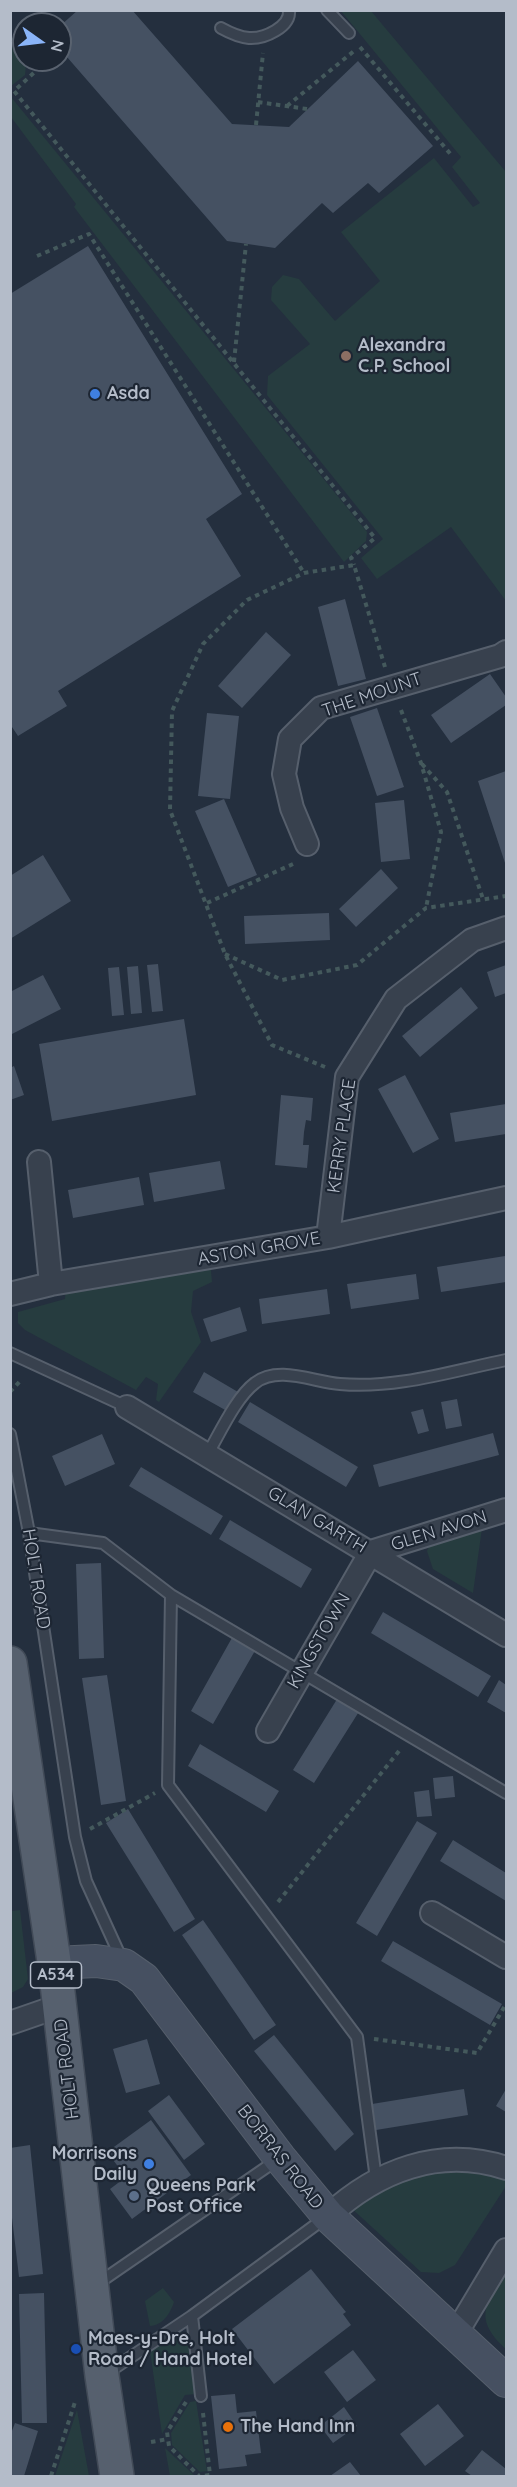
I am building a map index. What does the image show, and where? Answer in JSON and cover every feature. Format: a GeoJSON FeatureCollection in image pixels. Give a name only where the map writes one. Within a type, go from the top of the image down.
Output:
{"type":"FeatureCollection","features":[{"type":"Feature","properties":{"kind":"main road","name":"HOLT ROAD"},"geometry":{"type":"LineString","coordinates":[[10,1663],[54,1963],[102,2376],[117,2476]]}},
{"type":"Feature","properties":{"kind":"street","name":"THE MOUNT"},"geometry":{"type":"LineString","coordinates":[[307,844],[292,808],[284,774],[290,739],[321,708],[504,659]]}},
{"type":"Feature","properties":{"kind":"street","name":"KERRY PLACE"},"geometry":{"type":"LineString","coordinates":[[328,1237],[348,1077],[396,999],[472,939],[507,928]]}},
{"type":"Feature","properties":{"kind":"street"},"geometry":{"type":"LineString","coordinates":[[39,1162],[51,1284]]}},
{"type":"Feature","properties":{"kind":"street","name":"ASTON GROVE"},"geometry":{"type":"LineString","coordinates":[[10,1294],[51,1284],[328,1237],[507,1198]]}},
{"type":"Feature","properties":{"kind":"street","name":"GLAN GARTH"},"geometry":{"type":"LineString","coordinates":[[127,1407],[507,1635]]}},
{"type":"Feature","properties":{"kind":"street","name":"GLEN AVON"},"geometry":{"type":"LineString","coordinates":[[371,1552],[507,1510]]}},
{"type":"Feature","properties":{"kind":"street","name":"KINGSTOWN"},"geometry":{"type":"LineString","coordinates":[[268,1731],[371,1552]]}},
{"type":"Feature","properties":{"kind":"street"},"geometry":{"type":"LineString","coordinates":[[432,1913],[507,1957]]}},
{"type":"Feature","properties":{"kind":"street"},"geometry":{"type":"LineString","coordinates":[[54,1963],[96,1961],[124,1965]]}},
{"type":"Feature","properties":{"kind":"street","name":"BORRAS ROAD"},"geometry":{"type":"LineString","coordinates":[[124,1965],[144,1979],[279,2158],[328,2217],[507,2381]]}},
{"type":"Feature","properties":{"kind":"street"},"geometry":{"type":"LineString","coordinates":[[10,2023],[59,2006]]}},
{"type":"Feature","properties":{"kind":"street"},"geometry":{"type":"LineString","coordinates":[[328,2217],[351,2196],[376,2179],[413,2165],[451,2160],[507,2168]]}},
{"type":"Feature","properties":{"kind":"street"},"geometry":{"type":"LineString","coordinates":[[455,2335],[507,2250]]}},
{"type":"Feature","properties":{"kind":"lane"},"geometry":{"type":"LineString","coordinates":[[221,28],[236,36],[252,38],[284,26],[290,18],[289,10]]}},
{"type":"Feature","properties":{"kind":"lane"},"geometry":{"type":"LineString","coordinates":[[327,10],[349,33]]}},
{"type":"Feature","properties":{"kind":"lane"},"geometry":{"type":"LineString","coordinates":[[10,1353],[127,1407]]}},
{"type":"Feature","properties":{"kind":"lane"},"geometry":{"type":"LineString","coordinates":[[207,1455],[242,1398],[255,1382],[271,1376],[281,1374],[340,1384],[389,1384],[507,1360]]}},
{"type":"Feature","properties":{"kind":"lane","name":"HOLT ROAD"},"geometry":{"type":"LineString","coordinates":[[10,1434],[29,1533],[75,1838],[86,1881],[124,1965]]}},
{"type":"Feature","properties":{"kind":"lane"},"geometry":{"type":"LineString","coordinates":[[29,1533],[103,1543],[171,1595],[507,1793]]}},
{"type":"Feature","properties":{"kind":"lane"},"geometry":{"type":"LineString","coordinates":[[171,1595],[168,1785],[357,2037],[376,2179]]}},
{"type":"Feature","properties":{"kind":"lane"},"geometry":{"type":"LineString","coordinates":[[92,2288],[279,2158]]}},
{"type":"Feature","properties":{"kind":"lane"},"geometry":{"type":"LineString","coordinates":[[102,2376],[192,2316],[328,2217]]}},
{"type":"Feature","properties":{"kind":"lane"},"geometry":{"type":"LineString","coordinates":[[192,2316],[201,2396]]}},
{"type":"Feature","properties":{"kind":"path"},"geometry":{"type":"LineString","coordinates":[[252,38],[263,54],[256,125]]}},
{"type":"Feature","properties":{"kind":"path"},"geometry":{"type":"LineString","coordinates":[[287,106],[360,46],[453,157]]}},
{"type":"Feature","properties":{"kind":"path"},"geometry":{"type":"LineString","coordinates":[[35,72],[14,90],[375,538],[351,558],[354,565]]}},
{"type":"Feature","properties":{"kind":"path"},"geometry":{"type":"LineString","coordinates":[[258,102],[308,109]]}},
{"type":"Feature","properties":{"kind":"path"},"geometry":{"type":"LineString","coordinates":[[37,256],[89,234],[304,573]]}},
{"type":"Feature","properties":{"kind":"path"},"geometry":{"type":"LineString","coordinates":[[234,363],[246,244]]}},
{"type":"Feature","properties":{"kind":"path"},"geometry":{"type":"LineString","coordinates":[[421,763],[447,792],[483,898]]}},
{"type":"Feature","properties":{"kind":"path"},"geometry":{"type":"LineString","coordinates":[[207,903],[293,864],[307,844]]}},
{"type":"Feature","properties":{"kind":"path"},"geometry":{"type":"LineString","coordinates":[[225,954],[282,980],[357,965],[426,908],[507,896]]}},
{"type":"Feature","properties":{"kind":"path"},"geometry":{"type":"LineString","coordinates":[[266,1918],[410,1736]]}},
{"type":"Feature","properties":{"kind":"path"},"geometry":{"type":"LineString","coordinates":[[75,1838],[168,1785]]}},
{"type":"Feature","properties":{"kind":"path"},"geometry":{"type":"LineString","coordinates":[[357,2037],[477,2053],[507,2004]]}},
{"type":"Feature","properties":{"kind":"path"},"geometry":{"type":"LineString","coordinates":[[51,2476],[78,2391],[102,2376]]}},
{"type":"Feature","properties":{"kind":"path"},"geometry":{"type":"LineString","coordinates":[[201,2396],[210,2475],[201,2476],[169,2446],[167,2432],[189,2398],[201,2396]]}},
{"type":"Feature","properties":{"kind":"path"},"geometry":{"type":"LineString","coordinates":[[151,2442],[168,2439]]}},
{"type":"Feature","properties":{"kind":"green space"},"geometry":{"type":"Polygon","coordinates":[[[341,11],[371,11],[506,172],[506,601],[451,527],[377,579],[361,558],[383,539],[267,395],[268,376],[310,344],[271,300],[272,287],[283,275],[299,279],[335,321],[380,281],[341,232],[434,158],[473,207],[480,203],[452,167],[461,157],[341,11]]]}},
{"type":"Feature","properties":{"kind":"green space"},"geometry":{"type":"Polygon","coordinates":[[[11,45],[12,72],[25,72],[25,75],[11,86],[11,45]]]}},
{"type":"Feature","properties":{"kind":"green space"},"geometry":{"type":"Polygon","coordinates":[[[11,97],[367,532],[366,541],[344,562],[74,207],[76,204],[11,117],[11,97]]]}},
{"type":"Feature","properties":{"kind":"green space"},"geometry":{"type":"Polygon","coordinates":[[[210,1260],[212,1282],[193,1291],[191,1312],[201,1342],[159,1402],[156,1400],[158,1384],[146,1377],[136,1390],[25,1330],[18,1323],[18,1312],[65,1299],[66,1282],[81,1276],[116,1285],[210,1260]]]}},
{"type":"Feature","properties":{"kind":"green space"},"geometry":{"type":"Polygon","coordinates":[[[483,1521],[473,1593],[433,1569],[427,1551],[431,1542],[483,1521]]]}},
{"type":"Feature","properties":{"kind":"green space"},"geometry":{"type":"Polygon","coordinates":[[[20,1910],[28,1979],[23,1987],[11,1993],[11,1911],[20,1910]]]}},
{"type":"Feature","properties":{"kind":"green space"},"geometry":{"type":"Polygon","coordinates":[[[450,2164],[494,2173],[506,2180],[506,2186],[455,2265],[439,2273],[421,2272],[349,2206],[377,2180],[450,2164]]]}},
{"type":"Feature","properties":{"kind":"green space"},"geometry":{"type":"Polygon","coordinates":[[[506,2270],[506,2349],[489,2329],[486,2311],[488,2302],[506,2270]]]}},
{"type":"Feature","properties":{"kind":"green space"},"geometry":{"type":"Polygon","coordinates":[[[163,2288],[174,2302],[159,2324],[150,2326],[145,2301],[163,2288]]]}},
{"type":"Feature","properties":{"kind":"green space"},"geometry":{"type":"Polygon","coordinates":[[[177,2330],[192,2339],[196,2394],[185,2395],[162,2434],[150,2351],[177,2330]]]}},
{"type":"Feature","properties":{"kind":"green space"},"geometry":{"type":"Polygon","coordinates":[[[196,2401],[207,2471],[200,2472],[172,2445],[171,2433],[190,2402],[196,2401]]]}},
{"type":"Feature","properties":{"kind":"green space"},"geometry":{"type":"Polygon","coordinates":[[[77,2410],[89,2476],[55,2476],[77,2410]]]}},
{"type":"Feature","properties":{"kind":"green space"},"geometry":{"type":"Polygon","coordinates":[[[165,2448],[195,2476],[170,2476],[165,2448]]]}},
{"type":"Feature","properties":{"kind":"building"},"geometry":{"type":"Polygon","coordinates":[[[78,10],[132,10],[232,124],[289,127],[358,61],[433,146],[379,193],[368,183],[333,213],[322,203],[275,248],[227,241],[72,63],[72,15],[78,10]]]}},
{"type":"Feature","properties":{"kind":"building","name":"Asda"},"geometry":{"type":"Polygon","coordinates":[[[88,246],[242,494],[206,519],[241,576],[58,691],[67,706],[18,736],[10,724],[10,294],[88,246]]]}},
{"type":"Feature","properties":{"kind":"building"},"geometry":{"type":"Polygon","coordinates":[[[345,599],[366,679],[338,686],[318,607],[345,599]]]}},
{"type":"Feature","properties":{"kind":"building"},"geometry":{"type":"Polygon","coordinates":[[[266,632],[291,655],[242,708],[218,686],[266,632]]]}},
{"type":"Feature","properties":{"kind":"building"},"geometry":{"type":"Polygon","coordinates":[[[490,674],[506,697],[506,705],[451,743],[431,715],[490,674]]]}},
{"type":"Feature","properties":{"kind":"building"},"geometry":{"type":"Polygon","coordinates":[[[377,708],[404,787],[377,796],[350,717],[377,708]]]}},
{"type":"Feature","properties":{"kind":"building"},"geometry":{"type":"Polygon","coordinates":[[[207,713],[239,716],[230,799],[198,796],[207,713]]]}},
{"type":"Feature","properties":{"kind":"building"},"geometry":{"type":"Polygon","coordinates":[[[506,771],[506,866],[478,781],[506,771]]]}},
{"type":"Feature","properties":{"kind":"building"},"geometry":{"type":"Polygon","coordinates":[[[224,799],[257,875],[228,887],[195,811],[224,799]]]}},
{"type":"Feature","properties":{"kind":"building"},"geometry":{"type":"Polygon","coordinates":[[[404,800],[410,859],[381,862],[375,803],[404,800]]]}},
{"type":"Feature","properties":{"kind":"building"},"geometry":{"type":"Polygon","coordinates":[[[43,855],[71,901],[10,939],[10,876],[43,855]]]}},
{"type":"Feature","properties":{"kind":"building"},"geometry":{"type":"Polygon","coordinates":[[[381,869],[398,888],[356,927],[339,909],[381,869]]]}},
{"type":"Feature","properties":{"kind":"building"},"geometry":{"type":"Polygon","coordinates":[[[329,913],[330,940],[245,944],[244,916],[329,913]]]}},
{"type":"Feature","properties":{"kind":"building"},"geometry":{"type":"Polygon","coordinates":[[[158,964],[163,1011],[152,1012],[147,965],[158,964]]]}},
{"type":"Feature","properties":{"kind":"building"},"geometry":{"type":"Polygon","coordinates":[[[506,965],[506,993],[495,997],[487,972],[506,965]]]}},
{"type":"Feature","properties":{"kind":"building"},"geometry":{"type":"Polygon","coordinates":[[[138,966],[142,1013],[131,1014],[127,967],[138,966]]]}},
{"type":"Feature","properties":{"kind":"building"},"geometry":{"type":"Polygon","coordinates":[[[119,967],[124,1015],[112,1016],[108,968],[119,967]]]}},
{"type":"Feature","properties":{"kind":"building"},"geometry":{"type":"Polygon","coordinates":[[[43,975],[61,1009],[10,1035],[10,992],[43,975]]]}},
{"type":"Feature","properties":{"kind":"building"},"geometry":{"type":"Polygon","coordinates":[[[461,987],[478,1008],[420,1057],[402,1036],[461,987]]]}},
{"type":"Feature","properties":{"kind":"building"},"geometry":{"type":"Polygon","coordinates":[[[184,1019],[196,1095],[52,1121],[39,1044],[184,1019]]]}},
{"type":"Feature","properties":{"kind":"building"},"geometry":{"type":"Polygon","coordinates":[[[14,1066],[24,1095],[10,1100],[10,1068],[14,1066]]]}},
{"type":"Feature","properties":{"kind":"building"},"geometry":{"type":"Polygon","coordinates":[[[405,1075],[439,1139],[413,1153],[378,1089],[405,1075]]]}},
{"type":"Feature","properties":{"kind":"building"},"geometry":{"type":"Polygon","coordinates":[[[281,1095],[313,1098],[311,1121],[306,1120],[304,1132],[303,1145],[309,1145],[307,1168],[275,1165],[281,1095]]]}},
{"type":"Feature","properties":{"kind":"building"},"geometry":{"type":"Polygon","coordinates":[[[506,1104],[506,1134],[455,1142],[450,1113],[506,1104]]]}},
{"type":"Feature","properties":{"kind":"building"},"geometry":{"type":"Polygon","coordinates":[[[220,1161],[225,1189],[154,1202],[149,1173],[220,1161]]]}},
{"type":"Feature","properties":{"kind":"building"},"geometry":{"type":"Polygon","coordinates":[[[139,1177],[144,1205],[73,1218],[68,1190],[139,1177]]]}},
{"type":"Feature","properties":{"kind":"building"},"geometry":{"type":"Polygon","coordinates":[[[505,1256],[506,1282],[441,1292],[437,1267],[505,1256]]]}},
{"type":"Feature","properties":{"kind":"building"},"geometry":{"type":"Polygon","coordinates":[[[416,1274],[419,1299],[351,1309],[347,1284],[416,1274]]]}},
{"type":"Feature","properties":{"kind":"building"},"geometry":{"type":"Polygon","coordinates":[[[327,1289],[330,1314],[262,1324],[259,1299],[327,1289]]]}},
{"type":"Feature","properties":{"kind":"building"},"geometry":{"type":"Polygon","coordinates":[[[240,1307],[247,1331],[211,1342],[203,1319],[240,1307]]]}},
{"type":"Feature","properties":{"kind":"building"},"geometry":{"type":"Polygon","coordinates":[[[204,1372],[238,1392],[227,1411],[193,1392],[204,1372]]]}},
{"type":"Feature","properties":{"kind":"building"},"geometry":{"type":"Polygon","coordinates":[[[457,1399],[462,1426],[446,1429],[441,1402],[457,1399]]]}},
{"type":"Feature","properties":{"kind":"building"},"geometry":{"type":"Polygon","coordinates":[[[250,1402],[358,1467],[346,1487],[238,1422],[250,1402]]]}},
{"type":"Feature","properties":{"kind":"building"},"geometry":{"type":"Polygon","coordinates":[[[423,1409],[429,1431],[418,1434],[411,1412],[423,1409]]]}},
{"type":"Feature","properties":{"kind":"building"},"geometry":{"type":"Polygon","coordinates":[[[493,1433],[499,1455],[379,1487],[373,1465],[493,1433]]]}},
{"type":"Feature","properties":{"kind":"building"},"geometry":{"type":"Polygon","coordinates":[[[102,1434],[115,1464],[65,1486],[52,1456],[102,1434]]]}},
{"type":"Feature","properties":{"kind":"building"},"geometry":{"type":"Polygon","coordinates":[[[141,1467],[223,1516],[211,1535],[129,1486],[141,1467]]]}},
{"type":"Feature","properties":{"kind":"building"},"geometry":{"type":"Polygon","coordinates":[[[230,1520],[312,1569],[301,1588],[219,1539],[230,1520]]]}},
{"type":"Feature","properties":{"kind":"building"},"geometry":{"type":"Polygon","coordinates":[[[101,1563],[104,1658],[79,1659],[76,1564],[101,1563]]]}},
{"type":"Feature","properties":{"kind":"building"},"geometry":{"type":"Polygon","coordinates":[[[383,1612],[491,1676],[478,1697],[371,1633],[383,1612]]]}},
{"type":"Feature","properties":{"kind":"building"},"geometry":{"type":"Polygon","coordinates":[[[233,1636],[256,1649],[213,1724],[191,1711],[233,1636]]]}},
{"type":"Feature","properties":{"kind":"building"},"geometry":{"type":"Polygon","coordinates":[[[107,1675],[126,1801],[101,1805],[82,1678],[107,1675]]]}},
{"type":"Feature","properties":{"kind":"building"},"geometry":{"type":"Polygon","coordinates":[[[499,1680],[506,1685],[506,1713],[487,1702],[499,1680]]]}},
{"type":"Feature","properties":{"kind":"building"},"geometry":{"type":"Polygon","coordinates":[[[339,1696],[360,1710],[314,1783],[293,1770],[339,1696]]]}},
{"type":"Feature","properties":{"kind":"building"},"geometry":{"type":"Polygon","coordinates":[[[200,1744],[279,1791],[266,1812],[188,1766],[200,1744]]]}},
{"type":"Feature","properties":{"kind":"building"},"geometry":{"type":"Polygon","coordinates":[[[453,1776],[455,1797],[435,1799],[433,1778],[453,1776]]]}},
{"type":"Feature","properties":{"kind":"building"},"geometry":{"type":"Polygon","coordinates":[[[429,1790],[432,1816],[417,1817],[414,1792],[429,1790]]]}},
{"type":"Feature","properties":{"kind":"building"},"geometry":{"type":"Polygon","coordinates":[[[128,1809],[195,1919],[174,1932],[106,1823],[128,1809]]]}},
{"type":"Feature","properties":{"kind":"building"},"geometry":{"type":"Polygon","coordinates":[[[417,1821],[437,1833],[377,1936],[356,1923],[417,1821]]]}},
{"type":"Feature","properties":{"kind":"building"},"geometry":{"type":"Polygon","coordinates":[[[453,1840],[506,1873],[506,1901],[440,1861],[453,1840]]]}},
{"type":"Feature","properties":{"kind":"building"},"geometry":{"type":"Polygon","coordinates":[[[203,1920],[276,2025],[254,2040],[182,1935],[203,1920]]]}},
{"type":"Feature","properties":{"kind":"building"},"geometry":{"type":"Polygon","coordinates":[[[393,1941],[502,2004],[490,2025],[381,1961],[393,1941]]]}},
{"type":"Feature","properties":{"kind":"building"},"geometry":{"type":"Polygon","coordinates":[[[274,2035],[354,2134],[335,2151],[254,2051],[274,2035]]]}},
{"type":"Feature","properties":{"kind":"building"},"geometry":{"type":"Polygon","coordinates":[[[147,2039],[160,2084],[126,2093],[113,2049],[147,2039]]]}},
{"type":"Feature","properties":{"kind":"building"},"geometry":{"type":"Polygon","coordinates":[[[464,2089],[468,2115],[376,2130],[372,2104],[464,2089]]]}},
{"type":"Feature","properties":{"kind":"building"},"geometry":{"type":"Polygon","coordinates":[[[506,2089],[506,2112],[496,2106],[506,2089]]]}},
{"type":"Feature","properties":{"kind":"building"},"geometry":{"type":"Polygon","coordinates":[[[169,2095],[205,2144],[184,2160],[148,2111],[169,2095]]]}},
{"type":"Feature","properties":{"kind":"building","name":"Morrisons Daily"},"geometry":{"type":"Polygon","coordinates":[[[151,2120],[191,2175],[132,2219],[110,2189],[126,2177],[107,2152],[151,2120]]]}},
{"type":"Feature","properties":{"kind":"building"},"geometry":{"type":"Polygon","coordinates":[[[30,2145],[43,2274],[19,2277],[10,2201],[10,2148],[30,2145]]]}},
{"type":"Feature","properties":{"kind":"building"},"geometry":{"type":"Polygon","coordinates":[[[311,2269],[346,2312],[343,2314],[351,2325],[274,2384],[232,2329],[311,2269]]]}},
{"type":"Feature","properties":{"kind":"building"},"geometry":{"type":"Polygon","coordinates":[[[44,2293],[47,2423],[22,2423],[19,2294],[44,2293]]]}},
{"type":"Feature","properties":{"kind":"building"},"geometry":{"type":"Polygon","coordinates":[[[353,2350],[376,2380],[347,2402],[324,2372],[353,2350]]]}},
{"type":"Feature","properties":{"kind":"building"},"geometry":{"type":"Polygon","coordinates":[[[235,2394],[237,2413],[256,2411],[261,2453],[245,2455],[247,2466],[219,2469],[211,2396],[235,2394]]]}},
{"type":"Feature","properties":{"kind":"building"},"geometry":{"type":"Polygon","coordinates":[[[438,2404],[464,2436],[425,2466],[400,2434],[438,2404]]]}},
{"type":"Feature","properties":{"kind":"building"},"geometry":{"type":"Polygon","coordinates":[[[344,2407],[357,2426],[333,2443],[320,2426],[344,2407]]]}},
{"type":"Feature","properties":{"kind":"building"},"geometry":{"type":"Polygon","coordinates":[[[15,2423],[38,2431],[24,2476],[10,2476],[10,2436],[15,2423]]]}},
{"type":"Feature","properties":{"kind":"building"},"geometry":{"type":"Polygon","coordinates":[[[482,2450],[506,2469],[506,2476],[472,2476],[465,2471],[482,2450]]]}},
{"type":"Feature","properties":{"kind":"building"},"geometry":{"type":"Polygon","coordinates":[[[350,2462],[361,2476],[330,2476],[350,2462]]]}},
{"type":"Feature","properties":{"kind":"place","name":"Alexandra C.P. School"},"geometry":{"type":"Point","coordinates":[346,356]}},
{"type":"Feature","properties":{"kind":"place","name":"Asda"},"geometry":{"type":"Point","coordinates":[95,394]}},
{"type":"Feature","properties":{"kind":"place","name":"Morrisons Daily"},"geometry":{"type":"Point","coordinates":[149,2164]}},
{"type":"Feature","properties":{"kind":"place","name":"Queens Park Post Office"},"geometry":{"type":"Point","coordinates":[134,2196]}},
{"type":"Feature","properties":{"kind":"place","name":"Maes-y-Dre, Holt Road / Hand Hotel"},"geometry":{"type":"Point","coordinates":[76,2349]}},
{"type":"Feature","properties":{"kind":"place","name":"The Hand Inn"},"geometry":{"type":"Point","coordinates":[228,2427]}}]}
